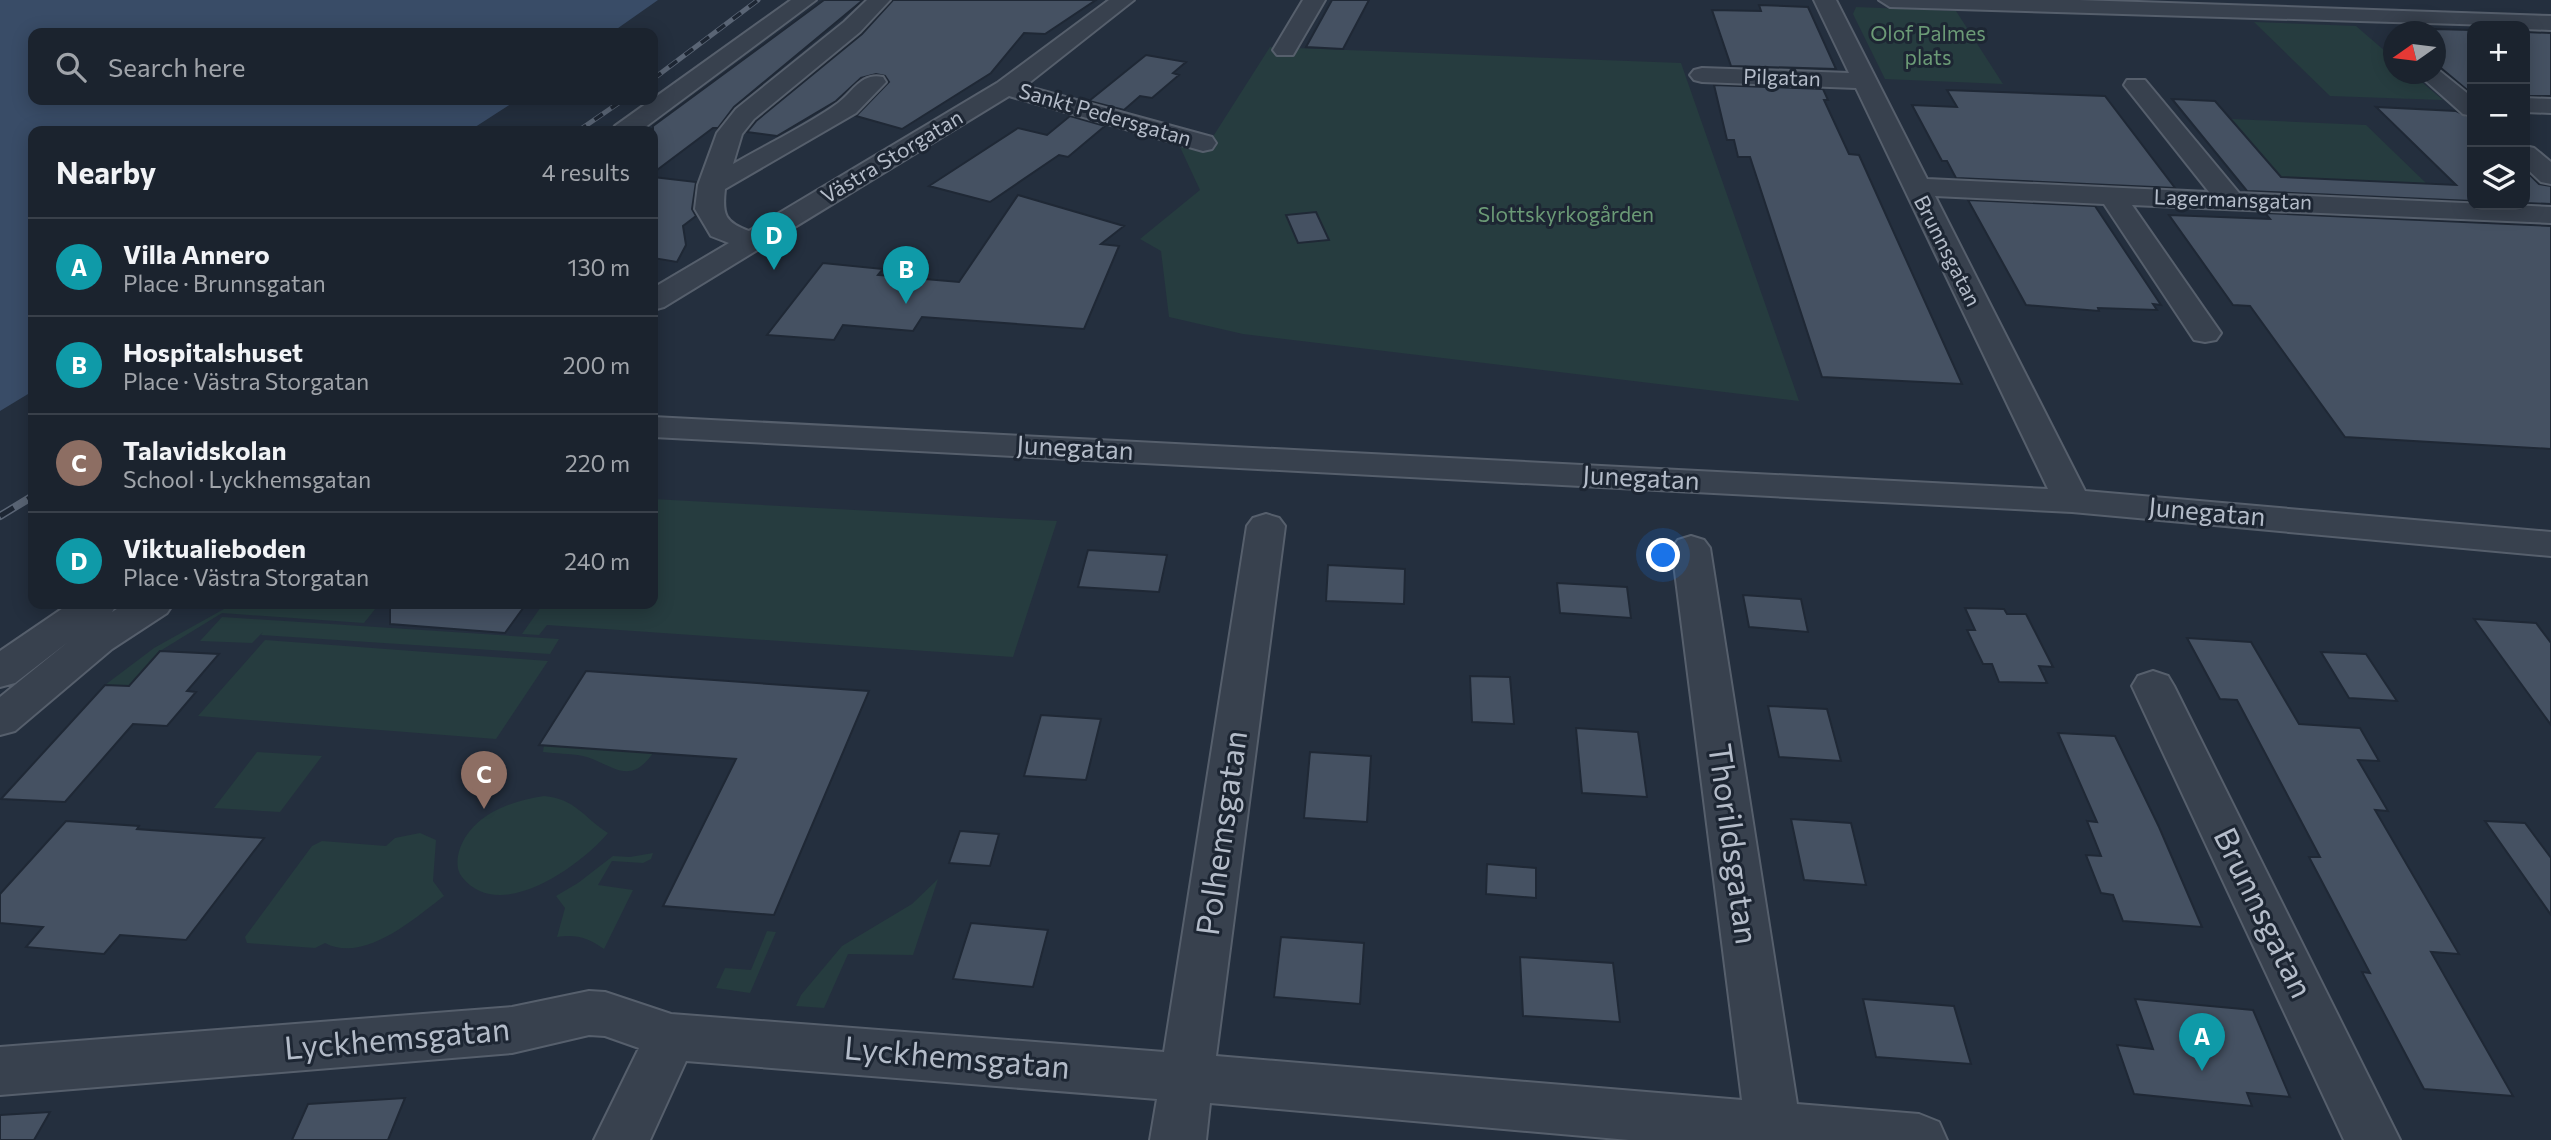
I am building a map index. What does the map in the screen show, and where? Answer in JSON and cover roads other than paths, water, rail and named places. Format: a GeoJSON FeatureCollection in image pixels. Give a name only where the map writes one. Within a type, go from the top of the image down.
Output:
{"type":"FeatureCollection","features":[{"type":"Feature","properties":{"kind":"street"},"geometry":{"type":"LineString","coordinates":[[631,126],[805,0]]}},
{"type":"Feature","properties":{"kind":"street"},"geometry":{"type":"LineString","coordinates":[[753,242],[721,230],[709,209],[712,185],[730,133],[745,114],[852,27],[879,0]]}},
{"type":"Feature","properties":{"kind":"street","name":"Västra Storgatan"},"geometry":{"type":"LineString","coordinates":[[658,298],[1006,88],[1123,0]]}},
{"type":"Feature","properties":{"kind":"street"},"geometry":{"type":"LineString","coordinates":[[1285,50],[1314,0]]}},
{"type":"Feature","properties":{"kind":"street","name":"Brunnsgatan"},"geometry":{"type":"LineString","coordinates":[[1825,0],[1915,187],[2072,500]]}},
{"type":"Feature","properties":{"kind":"street"},"geometry":{"type":"LineString","coordinates":[[1890,0],[2068,3],[2551,23]]}},
{"type":"Feature","properties":{"kind":"street"},"geometry":{"type":"LineString","coordinates":[[2343,0],[2383,34]]}},
{"type":"Feature","properties":{"kind":"street","name":"Pilgatan"},"geometry":{"type":"LineString","coordinates":[[1702,75],[1863,81]]}},
{"type":"Feature","properties":{"kind":"street"},"geometry":{"type":"LineString","coordinates":[[712,185],[847,108],[874,82]]}},
{"type":"Feature","properties":{"kind":"street"},"geometry":{"type":"LineString","coordinates":[[2443,84],[2467,103]]}},
{"type":"Feature","properties":{"kind":"street"},"geometry":{"type":"LineString","coordinates":[[2136,85],[2229,199]]}},
{"type":"Feature","properties":{"kind":"street","name":"Sankt Pedersgatan"},"geometry":{"type":"LineString","coordinates":[[1006,88],[1203,143]]}},
{"type":"Feature","properties":{"kind":"street"},"geometry":{"type":"LineString","coordinates":[[2530,105],[2551,106]]}},
{"type":"Feature","properties":{"kind":"street"},"geometry":{"type":"LineString","coordinates":[[2530,158],[2551,176]]}},
{"type":"Feature","properties":{"kind":"street","name":"Lagermansgatan"},"geometry":{"type":"LineString","coordinates":[[1915,187],[2551,215]]}},
{"type":"Feature","properties":{"kind":"street"},"geometry":{"type":"LineString","coordinates":[[2112,195],[2205,333]]}},
{"type":"Feature","properties":{"kind":"street","name":"Junegatan"},"geometry":{"type":"LineString","coordinates":[[658,427],[2072,500],[2551,544]]}},
{"type":"Feature","properties":{"kind":"street","name":"Junegatan"},"geometry":{"type":"LineString","coordinates":[[658,447],[730,432]]}},
{"type":"Feature","properties":{"kind":"street","name":"Polhemsgatan"},"geometry":{"type":"LineString","coordinates":[[1178,1140],[1266,526]]}},
{"type":"Feature","properties":{"kind":"street","name":"Thorildsgatan"},"geometry":{"type":"LineString","coordinates":[[1691,548],[1774,1134]]}},
{"type":"Feature","properties":{"kind":"street"},"geometry":{"type":"LineString","coordinates":[[0,673],[33,646],[89,609]]}},
{"type":"Feature","properties":{"kind":"street"},"geometry":{"type":"LineString","coordinates":[[0,720],[98,639],[145,609]]}},
{"type":"Feature","properties":{"kind":"street","name":"Brunnsgatan"},"geometry":{"type":"LineString","coordinates":[[2153,686],[2372,1140]]}},
{"type":"Feature","properties":{"kind":"street","name":"Lyckhemsgatan"},"geometry":{"type":"LineString","coordinates":[[0,1071],[512,1030],[589,1013],[605,1014],[671,1037],[1188,1077],[1774,1134],[1919,1140]]}},
{"type":"Feature","properties":{"kind":"street"},"geometry":{"type":"LineString","coordinates":[[622,1140],[671,1037]]}},
{"type":"Feature","properties":{"kind":"water"},"geometry":{"type":"Polygon","coordinates":[[[0,0],[658,0],[618,28],[28,28],[28,105],[509,105],[477,126],[28,126],[28,394],[0,411],[0,0]]]}},
{"type":"Feature","properties":{"kind":"railway"},"geometry":{"type":"LineString","coordinates":[[658,75],[758,0]]}},
{"type":"Feature","properties":{"kind":"railway"},"geometry":{"type":"LineString","coordinates":[[585,126],[616,105]]}},
{"type":"Feature","properties":{"kind":"railway"},"geometry":{"type":"LineString","coordinates":[[0,516],[28,499]]}},
{"type":"Feature","properties":{"kind":"place","name":"Viktualieboden"},"geometry":{"type":"Point","coordinates":[774,270]}},
{"type":"Feature","properties":{"kind":"place","name":"Hospitalshuset"},"geometry":{"type":"Point","coordinates":[906,304]}},
{"type":"Feature","properties":{"kind":"place","name":"Talavidskolan"},"geometry":{"type":"Point","coordinates":[484,809]}},
{"type":"Feature","properties":{"kind":"place","name":"Villa Annero"},"geometry":{"type":"Point","coordinates":[2202,1071]}},
{"type":"Feature","properties":{"kind":"park label","name":"Olof Palmes plats"},"geometry":{"type":"Point","coordinates":[1928,46]}},
{"type":"Feature","properties":{"kind":"park label","name":"Slottskyrkogården"},"geometry":{"type":"Point","coordinates":[1566,215]}}]}
